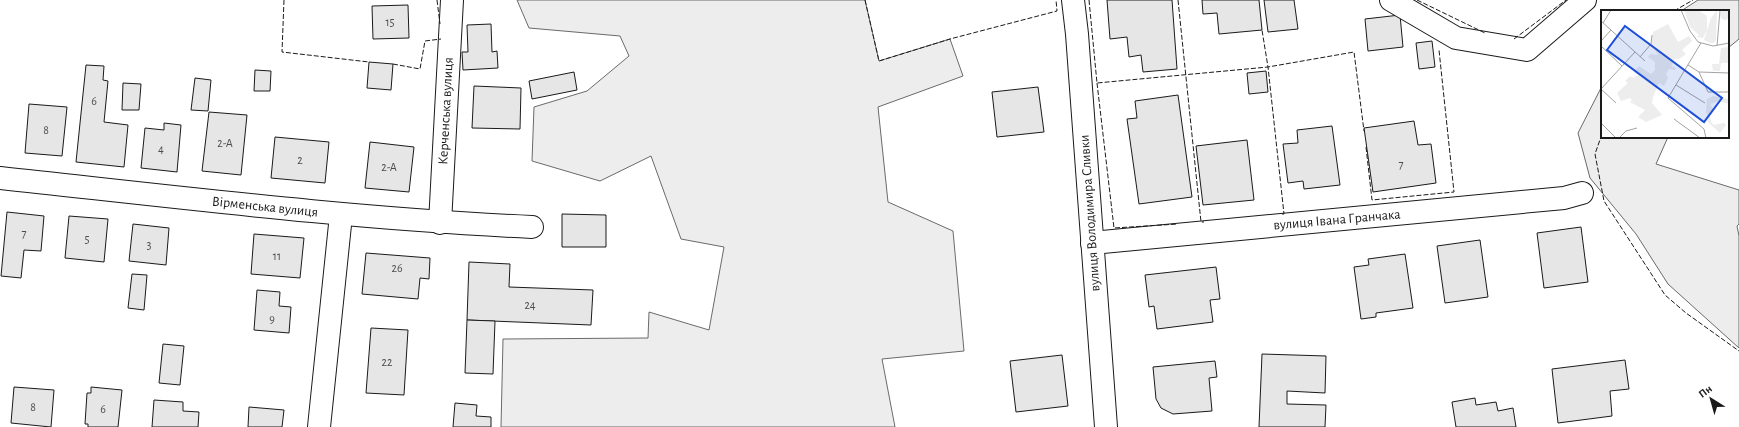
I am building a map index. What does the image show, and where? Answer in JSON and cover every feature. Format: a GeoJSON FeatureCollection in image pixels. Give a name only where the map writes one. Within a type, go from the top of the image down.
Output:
{"type":"FeatureCollection","features":[{"type":"Feature","properties":{"kind":"street","name":"Керченська вулиця"},"geometry":{"type":"LineString","coordinates":[[440,223],[452,0]]}},
{"type":"Feature","properties":{"kind":"street","name":"вулиця Володимира Сливки"},"geometry":{"type":"LineString","coordinates":[[1073,0],[1077,34],[1106,427]]}},
{"type":"Feature","properties":{"kind":"street"},"geometry":{"type":"LineString","coordinates":[[1391,0],[1456,38],[1527,50],[1585,0]]}},
{"type":"Feature","properties":{"kind":"street","name":"Вірменська вулиця"},"geometry":{"type":"LineString","coordinates":[[0,178],[341,215],[440,223],[532,227]]}},
{"type":"Feature","properties":{"kind":"street","name":"вулиця Івана Гранчака"},"geometry":{"type":"LineString","coordinates":[[1092,243],[1556,199],[1582,193]]}},
{"type":"Feature","properties":{"kind":"street"},"geometry":{"type":"LineString","coordinates":[[318,427],[341,215]]}},
{"type":"Feature","properties":{"kind":"shaded area"},"geometry":{"type":"Polygon","coordinates":[[[517,0],[865,0],[879,61],[950,39],[963,76],[878,107],[888,202],[953,231],[964,351],[882,359],[895,427],[501,427],[503,339],[648,338],[649,312],[709,330],[724,247],[681,239],[651,156],[600,181],[532,161],[534,107],[587,91],[629,56],[620,36],[529,28],[517,0]]]}},
{"type":"Feature","properties":{"kind":"shaded area"},"geometry":{"type":"Polygon","coordinates":[[[1698,0],[1739,0],[1739,39],[1729,47],[1729,10],[1683,10],[1698,0]]]}},
{"type":"Feature","properties":{"kind":"shaded area"},"geometry":{"type":"Polygon","coordinates":[[[1601,88],[1601,138],[1668,138],[1656,164],[1739,190],[1739,224],[1737,226],[1739,236],[1739,348],[1668,284],[1636,234],[1590,178],[1578,133],[1601,88]]]}},
{"type":"Feature","properties":{"kind":"building"},"geometry":{"type":"Polygon","coordinates":[[[1107,0],[1172,0],[1177,69],[1143,72],[1141,55],[1129,57],[1127,37],[1110,39],[1107,0]]]}},
{"type":"Feature","properties":{"kind":"building"},"geometry":{"type":"Polygon","coordinates":[[[1202,0],[1259,0],[1262,30],[1219,34],[1217,13],[1203,14],[1202,0]]]}},
{"type":"Feature","properties":{"kind":"building"},"geometry":{"type":"Polygon","coordinates":[[[1264,0],[1294,0],[1298,29],[1268,32],[1264,0]]]}},
{"type":"Feature","properties":{"kind":"building"},"geometry":{"type":"Polygon","coordinates":[[[408,5],[409,38],[373,39],[372,6],[408,5]]]}},
{"type":"Feature","properties":{"kind":"building"},"geometry":{"type":"Polygon","coordinates":[[[1400,15],[1403,47],[1368,51],[1365,19],[1400,15]]]}},
{"type":"Feature","properties":{"kind":"building"},"geometry":{"type":"Polygon","coordinates":[[[491,24],[492,52],[497,51],[498,68],[463,70],[462,52],[468,52],[467,25],[491,24]]]}},
{"type":"Feature","properties":{"kind":"building"},"geometry":{"type":"Polygon","coordinates":[[[1432,41],[1435,67],[1419,69],[1416,43],[1432,41]]]}},
{"type":"Feature","properties":{"kind":"building"},"geometry":{"type":"Polygon","coordinates":[[[369,62],[393,64],[391,90],[367,88],[369,62]]]}},
{"type":"Feature","properties":{"kind":"building"},"geometry":{"type":"Polygon","coordinates":[[[86,65],[104,66],[103,80],[108,81],[104,122],[128,125],[124,167],[76,162],[86,65]]]}},
{"type":"Feature","properties":{"kind":"building"},"geometry":{"type":"Polygon","coordinates":[[[255,70],[271,71],[270,91],[254,91],[255,70]]]}},
{"type":"Feature","properties":{"kind":"building"},"geometry":{"type":"Polygon","coordinates":[[[1266,71],[1268,92],[1249,94],[1247,73],[1266,71]]]}},
{"type":"Feature","properties":{"kind":"building"},"geometry":{"type":"Polygon","coordinates":[[[574,72],[577,90],[532,99],[529,81],[574,72]]]}},
{"type":"Feature","properties":{"kind":"building"},"geometry":{"type":"Polygon","coordinates":[[[195,78],[211,80],[208,111],[191,110],[195,78]]]}},
{"type":"Feature","properties":{"kind":"building"},"geometry":{"type":"Polygon","coordinates":[[[123,83],[141,84],[139,110],[122,110],[123,83]]]}},
{"type":"Feature","properties":{"kind":"building"},"geometry":{"type":"Polygon","coordinates":[[[474,86],[521,88],[520,129],[472,128],[474,86]]]}},
{"type":"Feature","properties":{"kind":"building"},"geometry":{"type":"Polygon","coordinates":[[[1038,87],[1044,132],[997,137],[992,92],[1038,87]]]}},
{"type":"Feature","properties":{"kind":"building"},"geometry":{"type":"Polygon","coordinates":[[[1178,95],[1192,197],[1139,204],[1127,119],[1137,118],[1135,101],[1178,95]]]}},
{"type":"Feature","properties":{"kind":"building"},"geometry":{"type":"Polygon","coordinates":[[[29,104],[67,107],[62,156],[25,153],[29,104]]]}},
{"type":"Feature","properties":{"kind":"building"},"geometry":{"type":"Polygon","coordinates":[[[209,112],[247,115],[241,175],[202,171],[209,112]]]}},
{"type":"Feature","properties":{"kind":"building"},"geometry":{"type":"Polygon","coordinates":[[[1414,121],[1418,145],[1431,144],[1436,183],[1373,192],[1364,128],[1414,121]]]}},
{"type":"Feature","properties":{"kind":"building"},"geometry":{"type":"Polygon","coordinates":[[[164,123],[181,125],[177,172],[141,168],[145,128],[164,130],[164,123]]]}},
{"type":"Feature","properties":{"kind":"building"},"geometry":{"type":"Polygon","coordinates":[[[1332,126],[1340,185],[1304,189],[1303,181],[1288,183],[1283,144],[1298,143],[1297,130],[1332,126]]]}},
{"type":"Feature","properties":{"kind":"building"},"geometry":{"type":"Polygon","coordinates":[[[275,137],[329,142],[325,183],[271,178],[275,137]]]}},
{"type":"Feature","properties":{"kind":"building"},"geometry":{"type":"Polygon","coordinates":[[[1247,140],[1254,200],[1203,205],[1196,146],[1247,140]]]}},
{"type":"Feature","properties":{"kind":"building"},"geometry":{"type":"Polygon","coordinates":[[[370,142],[414,147],[409,192],[365,188],[370,142]]]}},
{"type":"Feature","properties":{"kind":"building"},"geometry":{"type":"Polygon","coordinates":[[[7,212],[44,216],[41,251],[24,250],[21,278],[1,276],[7,212]]]}},
{"type":"Feature","properties":{"kind":"building"},"geometry":{"type":"Polygon","coordinates":[[[562,214],[606,215],[606,247],[562,247],[562,214]]]}},
{"type":"Feature","properties":{"kind":"building"},"geometry":{"type":"Polygon","coordinates":[[[69,216],[108,219],[104,262],[65,258],[69,216]]]}},
{"type":"Feature","properties":{"kind":"building"},"geometry":{"type":"Polygon","coordinates":[[[133,224],[169,228],[166,265],[129,261],[133,224]]]}},
{"type":"Feature","properties":{"kind":"building"},"geometry":{"type":"Polygon","coordinates":[[[1581,227],[1588,282],[1544,288],[1537,233],[1581,227]]]}},
{"type":"Feature","properties":{"kind":"building"},"geometry":{"type":"Polygon","coordinates":[[[254,234],[304,238],[300,278],[251,274],[254,234]]]}},
{"type":"Feature","properties":{"kind":"building"},"geometry":{"type":"Polygon","coordinates":[[[1480,240],[1488,297],[1445,303],[1437,246],[1480,240]]]}},
{"type":"Feature","properties":{"kind":"building"},"geometry":{"type":"Polygon","coordinates":[[[366,253],[430,258],[429,279],[420,278],[418,299],[362,294],[366,253]]]}},
{"type":"Feature","properties":{"kind":"building"},"geometry":{"type":"Polygon","coordinates":[[[1405,254],[1413,308],[1376,313],[1376,317],[1361,319],[1354,267],[1369,265],[1368,259],[1405,254]]]}},
{"type":"Feature","properties":{"kind":"building"},"geometry":{"type":"Polygon","coordinates":[[[469,262],[510,264],[509,287],[593,290],[591,325],[467,320],[469,262]]]}},
{"type":"Feature","properties":{"kind":"building"},"geometry":{"type":"Polygon","coordinates":[[[1216,267],[1220,299],[1210,300],[1213,322],[1157,329],[1154,306],[1149,307],[1145,275],[1216,267]]]}},
{"type":"Feature","properties":{"kind":"building"},"geometry":{"type":"Polygon","coordinates":[[[132,274],[147,275],[144,310],[128,308],[132,274]]]}},
{"type":"Feature","properties":{"kind":"building"},"geometry":{"type":"Polygon","coordinates":[[[257,290],[280,292],[279,306],[291,307],[289,333],[254,330],[257,290]]]}},
{"type":"Feature","properties":{"kind":"building"},"geometry":{"type":"Polygon","coordinates":[[[467,320],[495,321],[493,374],[465,373],[467,320]]]}},
{"type":"Feature","properties":{"kind":"building"},"geometry":{"type":"Polygon","coordinates":[[[371,328],[408,330],[404,395],[366,393],[371,328]]]}},
{"type":"Feature","properties":{"kind":"building"},"geometry":{"type":"Polygon","coordinates":[[[163,344],[184,346],[180,385],[159,383],[163,344]]]}},
{"type":"Feature","properties":{"kind":"building"},"geometry":{"type":"Polygon","coordinates":[[[1262,354],[1326,356],[1325,393],[1287,391],[1287,404],[1326,405],[1325,427],[1259,427],[1262,354]]]}},
{"type":"Feature","properties":{"kind":"building"},"geometry":{"type":"Polygon","coordinates":[[[1062,355],[1068,406],[1016,412],[1010,361],[1062,355]]]}},
{"type":"Feature","properties":{"kind":"building"},"geometry":{"type":"Polygon","coordinates":[[[1625,360],[1629,389],[1610,391],[1612,416],[1558,423],[1552,369],[1625,360]]]}},
{"type":"Feature","properties":{"kind":"building"},"geometry":{"type":"Polygon","coordinates":[[[1215,361],[1217,377],[1209,378],[1212,411],[1173,414],[1161,408],[1156,399],[1153,367],[1215,361]]]}},
{"type":"Feature","properties":{"kind":"building"},"geometry":{"type":"Polygon","coordinates":[[[14,387],[54,390],[51,427],[11,423],[14,387]]]}},
{"type":"Feature","properties":{"kind":"building"},"geometry":{"type":"Polygon","coordinates":[[[91,387],[122,390],[118,427],[88,427],[88,424],[85,424],[87,393],[91,393],[91,387]]]}},
{"type":"Feature","properties":{"kind":"building"},"geometry":{"type":"Polygon","coordinates":[[[1475,398],[1476,405],[1496,402],[1498,411],[1513,408],[1516,427],[1456,427],[1452,402],[1475,398]]]}},
{"type":"Feature","properties":{"kind":"building"},"geometry":{"type":"Polygon","coordinates":[[[154,400],[183,402],[183,411],[199,412],[198,427],[152,427],[154,400]]]}},
{"type":"Feature","properties":{"kind":"building"},"geometry":{"type":"Polygon","coordinates":[[[455,403],[477,405],[476,416],[491,417],[491,427],[453,427],[455,403]]]}},
{"type":"Feature","properties":{"kind":"building"},"geometry":{"type":"Polygon","coordinates":[[[249,407],[284,410],[282,427],[248,427],[249,407]]]}},
{"type":"Feature","properties":{"kind":"fence"},"geometry":{"type":"LineString","coordinates":[[284,0],[282,52],[369,62]]}},
{"type":"Feature","properties":{"kind":"fence"},"geometry":{"type":"LineString","coordinates":[[437,0],[440,24]]}},
{"type":"Feature","properties":{"kind":"fence"},"geometry":{"type":"LineString","coordinates":[[865,0],[879,61],[950,39],[1057,11],[1056,0]]}},
{"type":"Feature","properties":{"kind":"fence"},"geometry":{"type":"LineString","coordinates":[[1089,0],[1097,83],[1268,67],[1262,30]]}},
{"type":"Feature","properties":{"kind":"fence"},"geometry":{"type":"LineString","coordinates":[[1178,0],[1201,222],[1204,222]]}},
{"type":"Feature","properties":{"kind":"fence"},"geometry":{"type":"LineString","coordinates":[[1417,0],[1485,33]]}},
{"type":"Feature","properties":{"kind":"fence"},"geometry":{"type":"LineString","coordinates":[[1514,39],[1566,0]]}},
{"type":"Feature","properties":{"kind":"fence"},"geometry":{"type":"LineString","coordinates":[[1676,10],[1693,0]]}},
{"type":"Feature","properties":{"kind":"fence"},"geometry":{"type":"LineString","coordinates":[[393,64],[420,69],[425,41],[441,39]]}},
{"type":"Feature","properties":{"kind":"fence"},"geometry":{"type":"LineString","coordinates":[[1366,147],[1372,200],[1454,192],[1439,50]]}},
{"type":"Feature","properties":{"kind":"fence"},"geometry":{"type":"LineString","coordinates":[[1282,214],[1284,214],[1268,67],[1354,52],[1364,131]]}},
{"type":"Feature","properties":{"kind":"fence"},"geometry":{"type":"LineString","coordinates":[[1097,83],[1114,228],[1178,224]]}},
{"type":"Feature","properties":{"kind":"fence"},"geometry":{"type":"LineString","coordinates":[[1601,137],[1595,154],[1604,201],[1665,295],[1686,313],[1739,351]]}}]}
